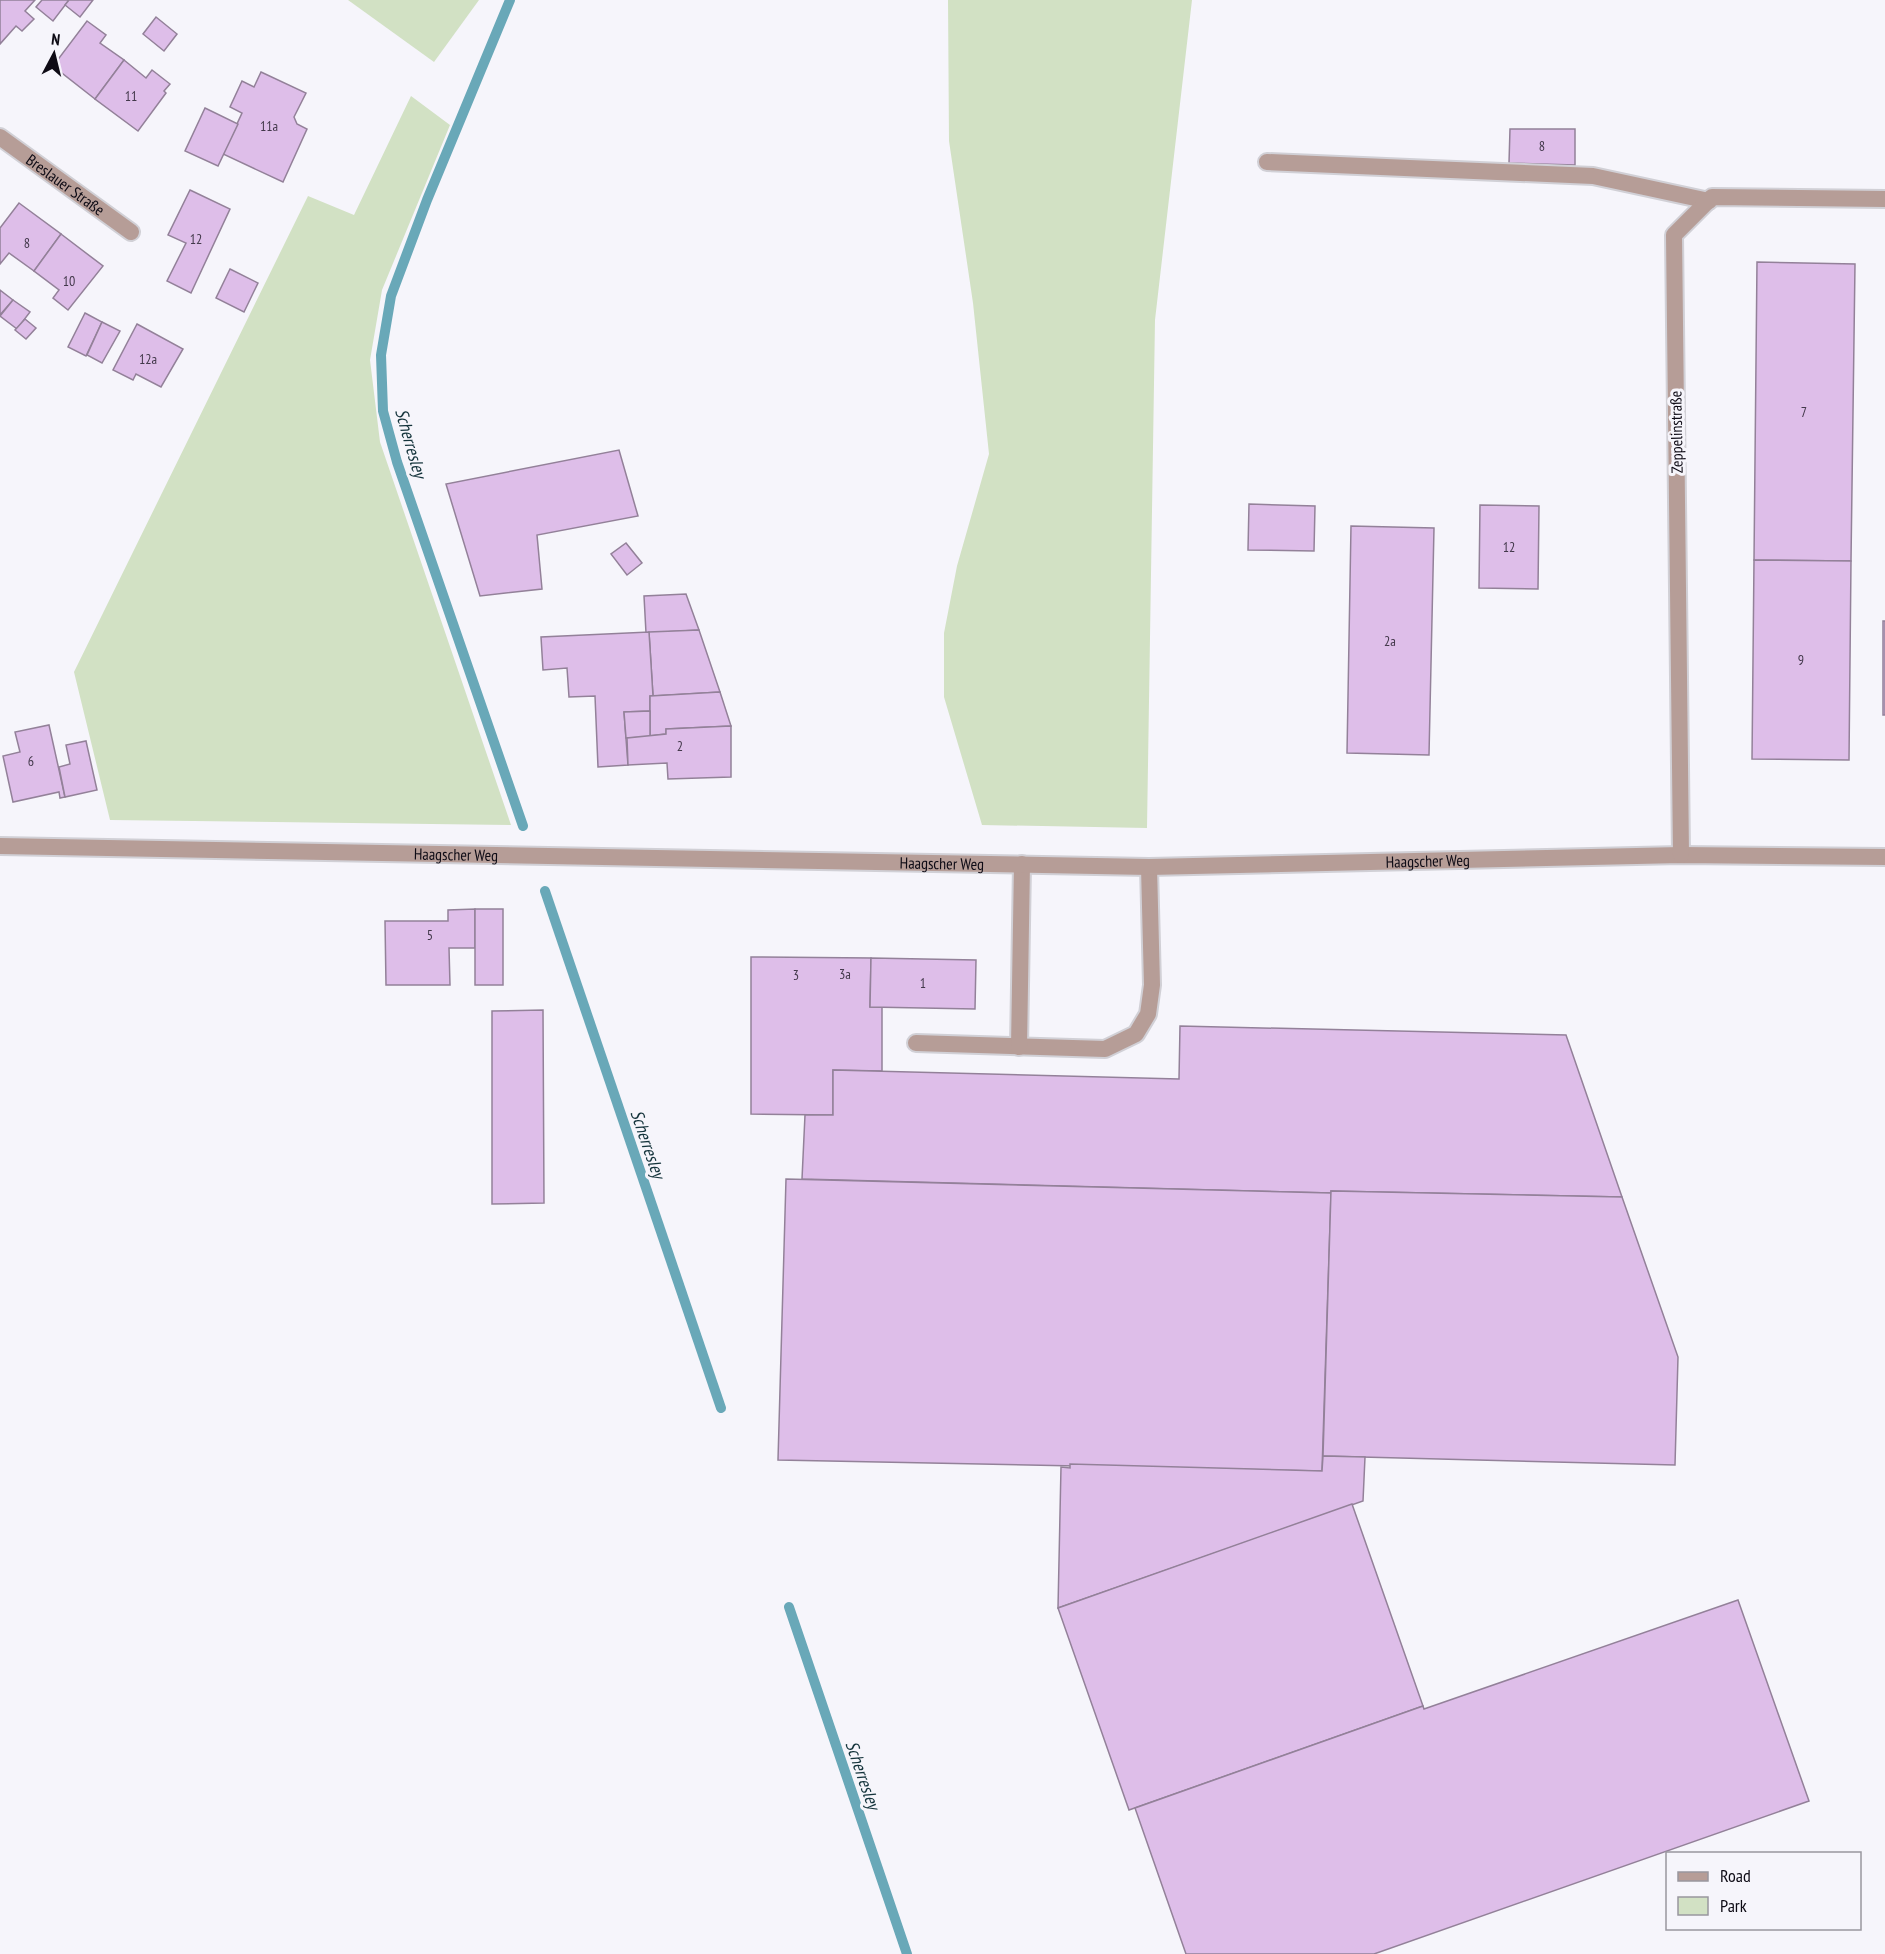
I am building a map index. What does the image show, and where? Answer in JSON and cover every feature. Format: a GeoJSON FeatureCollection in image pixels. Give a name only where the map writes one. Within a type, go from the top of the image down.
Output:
{"type":"FeatureCollection","features":[{"type":"Feature","properties":{"kind":"street","name":"Breslauer Straße"},"geometry":{"type":"LineString","coordinates":[[0,137],[131,232]]}},
{"type":"Feature","properties":{"kind":"street"},"geometry":{"type":"LineString","coordinates":[[1267,162],[1593,176],[1709,201],[1712,197],[1885,199]]}},
{"type":"Feature","properties":{"kind":"street","name":"Zeppelinstraße"},"geometry":{"type":"LineString","coordinates":[[1681,855],[1674,235],[1709,201]]}},
{"type":"Feature","properties":{"kind":"street","name":"Haagscher Weg"},"geometry":{"type":"LineString","coordinates":[[0,846],[1149,867],[1681,855],[1885,857]]}},
{"type":"Feature","properties":{"kind":"street"},"geometry":{"type":"LineString","coordinates":[[1019,1047],[1022,864]]}},
{"type":"Feature","properties":{"kind":"street"},"geometry":{"type":"LineString","coordinates":[[916,1043],[1105,1049],[1136,1035],[1148,1014],[1152,985],[1149,867]]}},
{"type":"Feature","properties":{"kind":"green space"},"geometry":{"type":"Polygon","coordinates":[[[348,0],[479,0],[434,62],[348,0]]]}},
{"type":"Feature","properties":{"kind":"green space"},"geometry":{"type":"Polygon","coordinates":[[[948,0],[1192,0],[1155,320],[1147,828],[982,825],[944,697],[944,633],[957,566],[989,454],[973,303],[949,141],[948,0]]]}},
{"type":"Feature","properties":{"kind":"green space"},"geometry":{"type":"Polygon","coordinates":[[[411,96],[450,125],[382,290],[370,360],[380,442],[511,825],[110,820],[74,672],[308,196],[354,215],[411,96]]]}},
{"type":"Feature","properties":{"kind":"building"},"geometry":{"type":"Polygon","coordinates":[[[0,0],[35,0],[25,11],[34,19],[22,31],[16,26],[0,44],[0,0]]]}},
{"type":"Feature","properties":{"kind":"building"},"geometry":{"type":"Polygon","coordinates":[[[42,0],[69,0],[53,21],[36,7],[42,0]]]}},
{"type":"Feature","properties":{"kind":"building"},"geometry":{"type":"Polygon","coordinates":[[[69,0],[93,0],[80,17],[65,5],[69,0]]]}},
{"type":"Feature","properties":{"kind":"building"},"geometry":{"type":"Polygon","coordinates":[[[156,17],[177,34],[164,51],[143,34],[156,17]]]}},
{"type":"Feature","properties":{"kind":"building"},"geometry":{"type":"Polygon","coordinates":[[[87,21],[106,35],[100,43],[124,60],[95,99],[53,66],[87,21]]]}},
{"type":"Feature","properties":{"kind":"building"},"geometry":{"type":"Polygon","coordinates":[[[124,60],[146,78],[152,70],[170,84],[138,131],[95,99],[124,60]]]}},
{"type":"Feature","properties":{"kind":"building"},"geometry":{"type":"Polygon","coordinates":[[[261,72],[306,93],[294,117],[297,124],[307,129],[283,182],[223,154],[242,113],[230,107],[242,81],[254,87],[261,72]]]}},
{"type":"Feature","properties":{"kind":"building"},"geometry":{"type":"Polygon","coordinates":[[[205,108],[238,124],[218,166],[185,151],[205,108]]]}},
{"type":"Feature","properties":{"kind":"building"},"geometry":{"type":"Polygon","coordinates":[[[1510,129],[1575,129],[1575,165],[1509,163],[1510,129]]]}},
{"type":"Feature","properties":{"kind":"building"},"geometry":{"type":"Polygon","coordinates":[[[190,190],[230,209],[191,293],[167,281],[186,243],[168,235],[190,190]]]}},
{"type":"Feature","properties":{"kind":"building"},"geometry":{"type":"Polygon","coordinates":[[[19,203],[61,234],[34,271],[9,253],[0,264],[0,228],[19,203]]]}},
{"type":"Feature","properties":{"kind":"building"},"geometry":{"type":"Polygon","coordinates":[[[61,234],[103,266],[68,310],[53,298],[59,290],[34,271],[61,234]]]}},
{"type":"Feature","properties":{"kind":"building"},"geometry":{"type":"Polygon","coordinates":[[[1757,262],[1855,264],[1851,561],[1754,560],[1757,262]]]}},
{"type":"Feature","properties":{"kind":"building"},"geometry":{"type":"Polygon","coordinates":[[[230,269],[258,283],[244,312],[216,298],[230,269]]]}},
{"type":"Feature","properties":{"kind":"building"},"geometry":{"type":"Polygon","coordinates":[[[0,290],[13,300],[0,315],[0,290]]]}},
{"type":"Feature","properties":{"kind":"building"},"geometry":{"type":"Polygon","coordinates":[[[13,300],[30,312],[17,329],[0,316],[13,300]]]}},
{"type":"Feature","properties":{"kind":"building"},"geometry":{"type":"Polygon","coordinates":[[[85,313],[102,322],[86,356],[68,347],[85,313]]]}},
{"type":"Feature","properties":{"kind":"building"},"geometry":{"type":"Polygon","coordinates":[[[25,319],[36,328],[26,339],[15,330],[25,319]]]}},
{"type":"Feature","properties":{"kind":"building"},"geometry":{"type":"Polygon","coordinates":[[[102,322],[120,331],[102,363],[87,355],[102,322]]]}},
{"type":"Feature","properties":{"kind":"building"},"geometry":{"type":"Polygon","coordinates":[[[137,324],[183,349],[161,387],[136,374],[133,380],[113,370],[137,324]]]}},
{"type":"Feature","properties":{"kind":"building"},"geometry":{"type":"Polygon","coordinates":[[[619,450],[638,516],[537,535],[542,589],[480,596],[446,484],[619,450]]]}},
{"type":"Feature","properties":{"kind":"building"},"geometry":{"type":"Polygon","coordinates":[[[1249,504],[1315,506],[1314,551],[1248,550],[1249,504]]]}},
{"type":"Feature","properties":{"kind":"building"},"geometry":{"type":"Polygon","coordinates":[[[1480,505],[1539,506],[1538,589],[1479,588],[1480,505]]]}},
{"type":"Feature","properties":{"kind":"building"},"geometry":{"type":"Polygon","coordinates":[[[1351,526],[1434,528],[1429,755],[1347,753],[1351,526]]]}},
{"type":"Feature","properties":{"kind":"building"},"geometry":{"type":"Polygon","coordinates":[[[626,543],[642,563],[627,575],[611,554],[626,543]]]}},
{"type":"Feature","properties":{"kind":"building"},"geometry":{"type":"Polygon","coordinates":[[[1754,560],[1851,561],[1849,760],[1752,759],[1754,560]]]}},
{"type":"Feature","properties":{"kind":"building"},"geometry":{"type":"Polygon","coordinates":[[[686,594],[699,630],[646,633],[644,596],[686,594]]]}},
{"type":"Feature","properties":{"kind":"building"},"geometry":{"type":"Polygon","coordinates":[[[1883,621],[1885,621],[1885,715],[1883,715],[1883,621]]]}},
{"type":"Feature","properties":{"kind":"building"},"geometry":{"type":"Polygon","coordinates":[[[699,630],[720,692],[653,696],[649,632],[699,630]]]}},
{"type":"Feature","properties":{"kind":"building"},"geometry":{"type":"Polygon","coordinates":[[[649,632],[653,696],[650,696],[650,711],[624,712],[628,765],[598,767],[595,696],[569,697],[567,668],[543,670],[541,637],[649,632]]]}},
{"type":"Feature","properties":{"kind":"building"},"geometry":{"type":"Polygon","coordinates":[[[720,692],[731,726],[666,729],[666,734],[650,736],[650,696],[720,692]]]}},
{"type":"Feature","properties":{"kind":"building"},"geometry":{"type":"Polygon","coordinates":[[[650,711],[650,737],[626,738],[624,712],[650,711]]]}},
{"type":"Feature","properties":{"kind":"building"},"geometry":{"type":"Polygon","coordinates":[[[49,725],[65,797],[60,798],[59,792],[13,802],[3,756],[20,752],[15,732],[49,725]]]}},
{"type":"Feature","properties":{"kind":"building"},"geometry":{"type":"Polygon","coordinates":[[[731,726],[731,777],[668,779],[667,763],[628,765],[627,738],[666,734],[666,729],[731,726]]]}},
{"type":"Feature","properties":{"kind":"building"},"geometry":{"type":"Polygon","coordinates":[[[86,741],[97,790],[65,797],[59,767],[70,764],[66,745],[86,741]]]}},
{"type":"Feature","properties":{"kind":"building"},"geometry":{"type":"Polygon","coordinates":[[[475,909],[475,948],[449,948],[450,985],[386,985],[385,921],[448,921],[448,910],[475,909]]]}},
{"type":"Feature","properties":{"kind":"building"},"geometry":{"type":"Polygon","coordinates":[[[475,909],[503,909],[503,985],[475,985],[475,909]]]}},
{"type":"Feature","properties":{"kind":"building"},"geometry":{"type":"Polygon","coordinates":[[[751,957],[871,958],[870,1007],[882,1007],[882,1071],[833,1070],[833,1115],[751,1114],[751,957]]]}},
{"type":"Feature","properties":{"kind":"building"},"geometry":{"type":"Polygon","coordinates":[[[871,958],[976,960],[975,1009],[870,1007],[871,958]]]}},
{"type":"Feature","properties":{"kind":"building"},"geometry":{"type":"Polygon","coordinates":[[[543,1010],[544,1203],[492,1204],[492,1011],[543,1010]]]}},
{"type":"Feature","properties":{"kind":"building"},"geometry":{"type":"Polygon","coordinates":[[[1180,1026],[1566,1035],[1622,1197],[1331,1191],[1331,1193],[802,1179],[805,1115],[833,1115],[833,1070],[1179,1079],[1180,1026]]]}},
{"type":"Feature","properties":{"kind":"building"},"geometry":{"type":"Polygon","coordinates":[[[786,1179],[1331,1193],[1322,1471],[778,1460],[786,1179]]]}},
{"type":"Feature","properties":{"kind":"building"},"geometry":{"type":"Polygon","coordinates":[[[1331,1191],[1622,1197],[1678,1357],[1675,1465],[1323,1456],[1331,1191]]]}},
{"type":"Feature","properties":{"kind":"building"},"geometry":{"type":"Polygon","coordinates":[[[1323,1456],[1365,1457],[1363,1501],[1058,1608],[1061,1467],[1070,1468],[1070,1464],[1322,1471],[1323,1456]]]}},
{"type":"Feature","properties":{"kind":"building"},"geometry":{"type":"Polygon","coordinates":[[[1352,1504],[1423,1706],[1129,1810],[1058,1608],[1352,1504]]]}},
{"type":"Feature","properties":{"kind":"building"},"geometry":{"type":"Polygon","coordinates":[[[1738,1600],[1809,1801],[1374,1954],[1186,1954],[1135,1808],[1423,1706],[1424,1709],[1738,1600]]]}},
{"type":"Feature","properties":{"kind":"waterway","name":"Scherresley"},"geometry":{"type":"LineString","coordinates":[[510,0],[427,200],[391,296],[381,355],[383,411],[397,462],[523,826]]}},
{"type":"Feature","properties":{"kind":"waterway","name":"Scherresley"},"geometry":{"type":"LineString","coordinates":[[545,891],[721,1408]]}},
{"type":"Feature","properties":{"kind":"waterway","name":"Scherresley"},"geometry":{"type":"LineString","coordinates":[[789,1607],[907,1954]]}}]}
